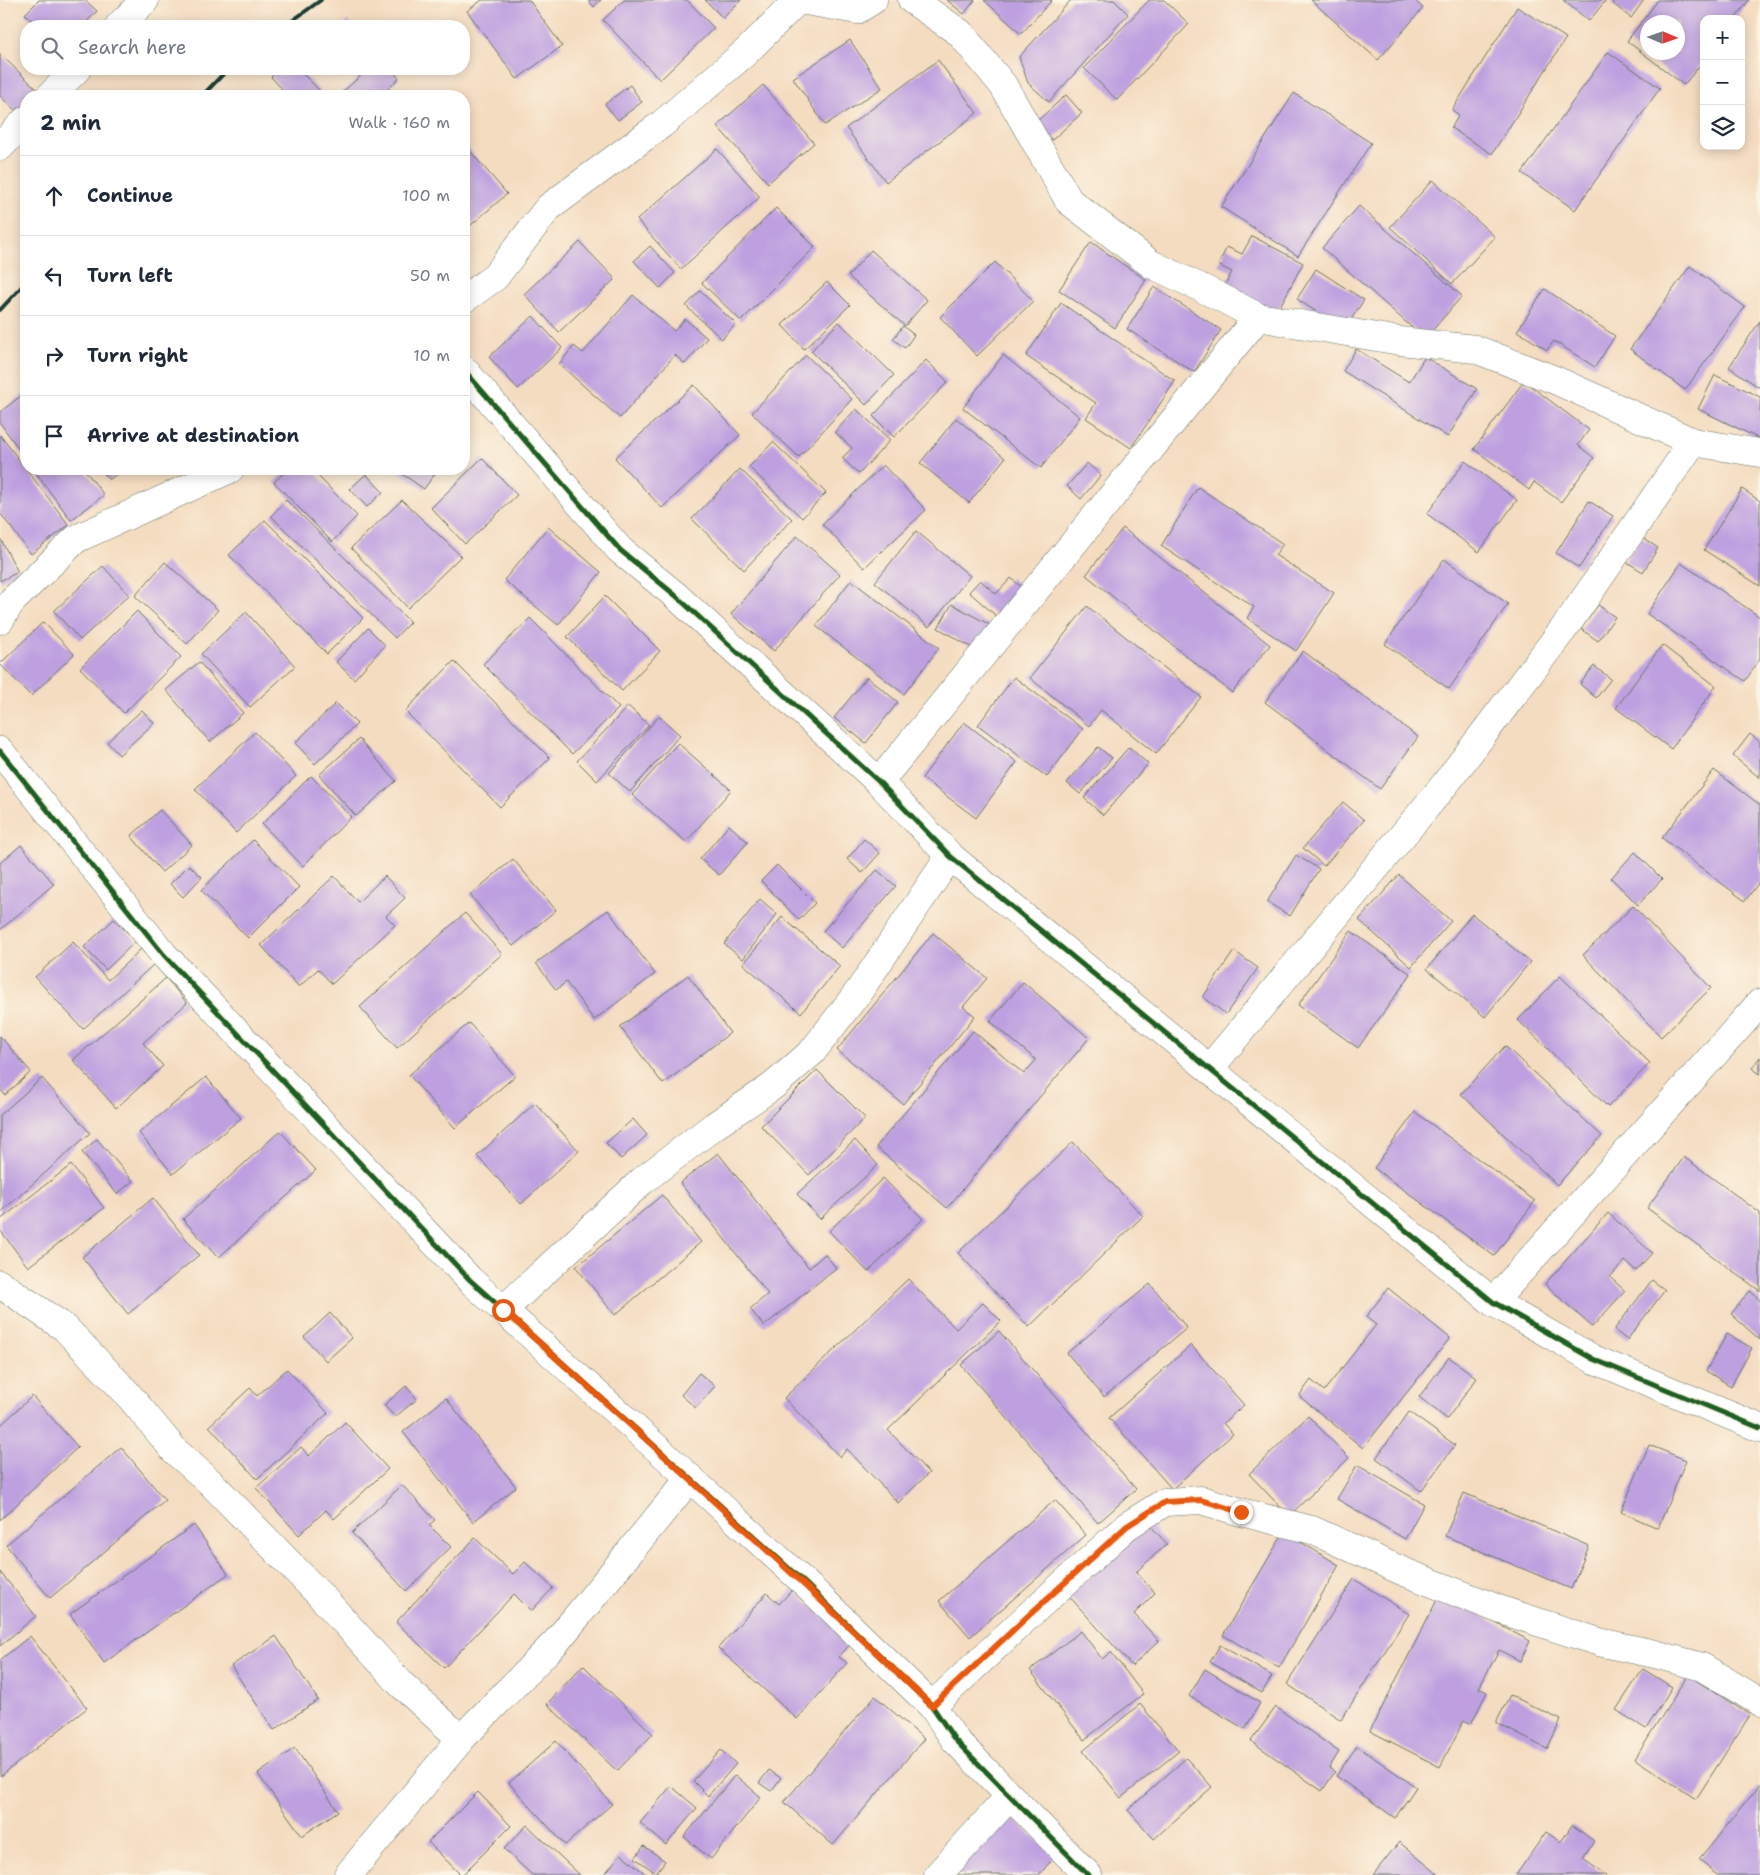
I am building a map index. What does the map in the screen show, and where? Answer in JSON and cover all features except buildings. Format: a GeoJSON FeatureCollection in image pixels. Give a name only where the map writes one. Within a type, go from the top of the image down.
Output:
{"type":"FeatureCollection","features":[{"type":"Feature","properties":{"kind":"street"},"geometry":{"type":"LineString","coordinates":[[470,295],[495,278],[548,208],[662,124],[746,52],[799,0],[857,10],[873,0]]}},
{"type":"Feature","properties":{"kind":"street"},"geometry":{"type":"LineString","coordinates":[[912,0],[960,33],[1003,85],[1069,201],[1151,264],[1258,317],[1400,341],[1476,349],[1556,380],[1692,442],[1760,453]]}},
{"type":"Feature","properties":{"kind":"street"},"geometry":{"type":"LineString","coordinates":[[56,90],[71,75]]}},
{"type":"Feature","properties":{"kind":"street"},"geometry":{"type":"LineString","coordinates":[[0,147],[20,126]]}},
{"type":"Feature","properties":{"kind":"street"},"geometry":{"type":"LineString","coordinates":[[879,782],[1258,317]]}},
{"type":"Feature","properties":{"kind":"street"},"geometry":{"type":"LineString","coordinates":[[470,377],[620,550],[675,595],[879,782],[950,856],[1493,1302],[1593,1359],[1760,1428]]}},
{"type":"Feature","properties":{"kind":"street"},"geometry":{"type":"LineString","coordinates":[[1210,1068],[1446,783],[1568,623],[1692,442]]}},
{"type":"Feature","properties":{"kind":"street"},"geometry":{"type":"LineString","coordinates":[[0,620],[11,602],[76,539],[217,475]]}},
{"type":"Feature","properties":{"kind":"street"},"geometry":{"type":"LineString","coordinates":[[0,751],[164,954],[470,1280],[806,1584],[932,1706],[955,1740],[1088,1875]]}},
{"type":"Feature","properties":{"kind":"street"},"geometry":{"type":"LineString","coordinates":[[503,1310],[642,1181],[714,1126],[773,1086],[812,1052],[859,991],[950,856]]}},
{"type":"Feature","properties":{"kind":"street"},"geometry":{"type":"LineString","coordinates":[[1493,1302],[1760,1003]]}},
{"type":"Feature","properties":{"kind":"street"},"geometry":{"type":"LineString","coordinates":[[0,1284],[65,1328],[126,1392],[175,1452],[210,1482],[322,1596],[401,1684],[461,1739]]}},
{"type":"Feature","properties":{"kind":"street"},"geometry":{"type":"LineString","coordinates":[[348,1875],[461,1739],[556,1642],[690,1478]]}},
{"type":"Feature","properties":{"kind":"street"},"geometry":{"type":"LineString","coordinates":[[932,1706],[1127,1526],[1165,1502],[1201,1500],[1312,1530],[1402,1571],[1501,1610],[1599,1642],[1655,1654],[1702,1667],[1760,1702]]}},
{"type":"Feature","properties":{"kind":"street"},"geometry":{"type":"LineString","coordinates":[[938,1875],[1010,1796]]}},
{"type":"Feature","properties":{"kind":"railway"},"geometry":{"type":"LineString","coordinates":[[293,20],[321,0]]}},
{"type":"Feature","properties":{"kind":"railway"},"geometry":{"type":"LineString","coordinates":[[208,90],[222,75]]}},
{"type":"Feature","properties":{"kind":"railway"},"geometry":{"type":"LineString","coordinates":[[0,310],[20,288]]}},
{"type":"Feature","properties":{"kind":"cycle path"},"geometry":{"type":"LineString","coordinates":[[470,377],[620,550],[675,595],[879,782],[950,856],[1493,1302],[1593,1359],[1760,1428]]}},
{"type":"Feature","properties":{"kind":"cycle path"},"geometry":{"type":"LineString","coordinates":[[0,751],[164,955],[470,1280],[806,1584],[932,1706],[955,1740],[1088,1875]]}},
{"type":"Feature","properties":{"kind":"route"},"geometry":{"type":"LineString","coordinates":[[503,1310],[806,1584],[932,1706],[1127,1526],[1165,1502],[1201,1500],[1241,1512]]}}]}
